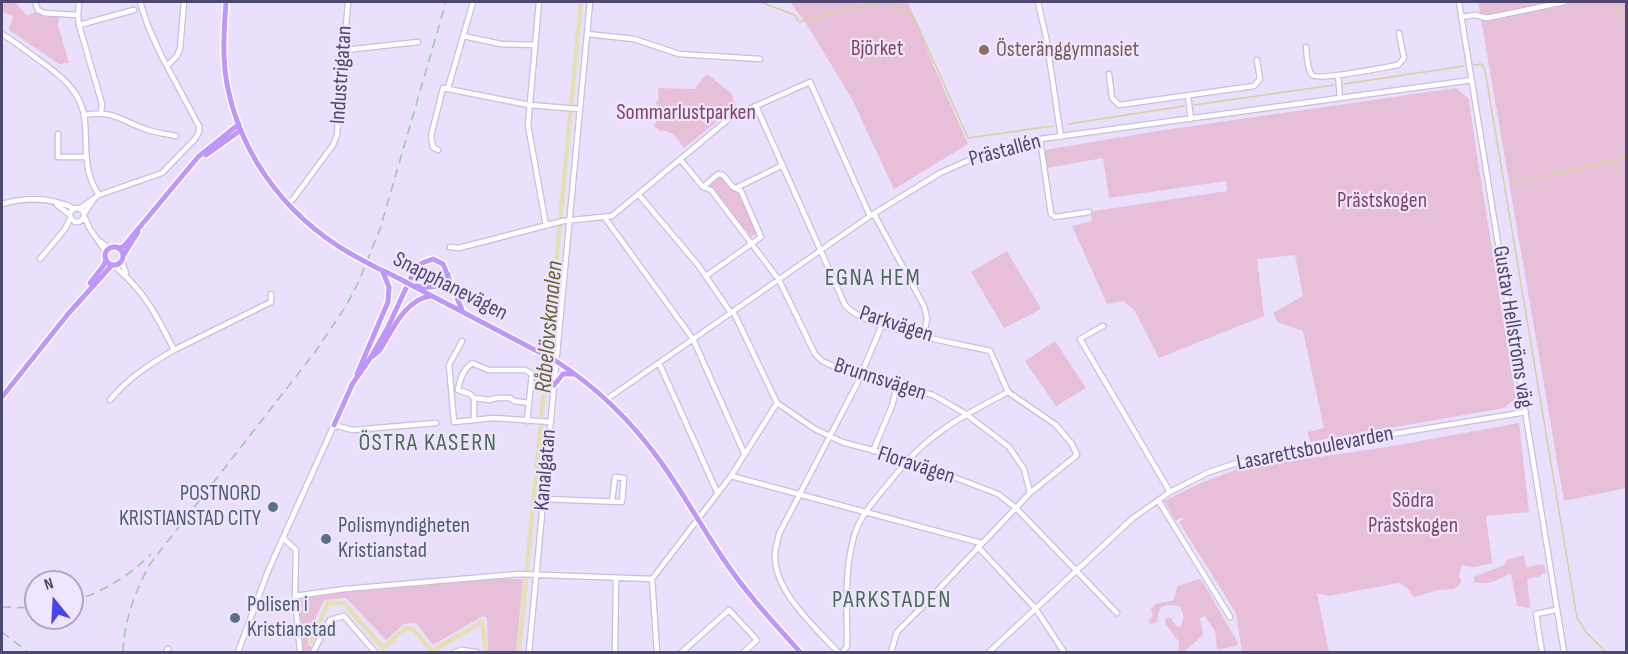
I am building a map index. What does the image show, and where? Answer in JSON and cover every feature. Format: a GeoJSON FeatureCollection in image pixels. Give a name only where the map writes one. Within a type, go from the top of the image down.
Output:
{"type":"FeatureCollection","features":[{"type":"Feature","properties":{"kind":"main road","name":"Snapphanevägen"},"geometry":{"type":"LineString","coordinates":[[225,2],[224,63],[227,84],[240,127],[260,170],[288,204],[326,238],[362,260],[556,361],[577,374],[607,399],[656,455],[739,581],[800,652]]}},
{"type":"Feature","properties":{"kind":"main road"},"geometry":{"type":"LineString","coordinates":[[115,247],[124,246],[198,158],[240,127]]}},
{"type":"Feature","properties":{"kind":"main road"},"geometry":{"type":"LineString","coordinates":[[68,314],[113,265],[123,259],[130,242],[162,199]]}},
{"type":"Feature","properties":{"kind":"main road"},"geometry":{"type":"LineString","coordinates":[[2,397],[68,314],[104,265],[106,256],[115,247]]}},
{"type":"Feature","properties":{"kind":"main road"},"geometry":{"type":"LineString","coordinates":[[115,247],[121,250],[123,259]]}},
{"type":"Feature","properties":{"kind":"main road"},"geometry":{"type":"LineString","coordinates":[[106,256],[113,265]]}},
{"type":"Feature","properties":{"kind":"main road"},"geometry":{"type":"LineString","coordinates":[[334,425],[351,386],[381,338],[418,265],[428,260],[435,260],[443,264],[462,311]]}},
{"type":"Feature","properties":{"kind":"main road"},"geometry":{"type":"LineString","coordinates":[[369,355],[388,302],[389,287],[381,269]]}},
{"type":"Feature","properties":{"kind":"main road"},"geometry":{"type":"LineString","coordinates":[[412,285],[436,287],[442,284],[447,274]]}},
{"type":"Feature","properties":{"kind":"main road"},"geometry":{"type":"LineString","coordinates":[[369,355],[380,350],[412,304],[422,298],[433,296]]}},
{"type":"Feature","properties":{"kind":"main road"},"geometry":{"type":"LineString","coordinates":[[554,385],[563,374],[577,374]]}},
{"type":"Feature","properties":{"kind":"street"},"geometry":{"type":"LineString","coordinates":[[35,2],[38,10],[44,13],[78,15]]}},
{"type":"Feature","properties":{"kind":"street"},"geometry":{"type":"LineString","coordinates":[[79,2],[79,25],[100,92],[101,112]]}},
{"type":"Feature","properties":{"kind":"street"},"geometry":{"type":"LineString","coordinates":[[40,259],[65,229],[77,209],[99,195],[162,173],[199,132],[200,127],[167,66],[148,26],[140,2]]}},
{"type":"Feature","properties":{"kind":"street"},"geometry":{"type":"LineString","coordinates":[[167,66],[177,56],[180,49],[184,2]]}},
{"type":"Feature","properties":{"kind":"street","name":"Industrigatan"},"geometry":{"type":"LineString","coordinates":[[288,204],[333,145],[338,135],[348,2]]}},
{"type":"Feature","properties":{"kind":"street"},"geometry":{"type":"LineString","coordinates":[[448,88],[473,2]]}},
{"type":"Feature","properties":{"kind":"street"},"geometry":{"type":"LineString","coordinates":[[539,2],[528,126],[546,226]]}},
{"type":"Feature","properties":{"kind":"street","name":"Kanalgatan"},"geometry":{"type":"LineString","coordinates":[[529,652],[570,220],[573,108],[587,34],[590,2]]}},
{"type":"Feature","properties":{"kind":"street"},"geometry":{"type":"LineString","coordinates":[[1038,2],[1046,37],[1061,137]]}},
{"type":"Feature","properties":{"kind":"street","name":"Gustav Hellströms väg"},"geometry":{"type":"LineString","coordinates":[[1459,2],[1564,652]]}},
{"type":"Feature","properties":{"kind":"street"},"geometry":{"type":"LineString","coordinates":[[1461,17],[1474,15],[1487,18],[1564,2]]}},
{"type":"Feature","properties":{"kind":"street"},"geometry":{"type":"LineString","coordinates":[[79,25],[134,10]]}},
{"type":"Feature","properties":{"kind":"street"},"geometry":{"type":"LineString","coordinates":[[1306,46],[1310,71],[1313,75],[1318,77],[1338,75],[1398,65],[1404,58],[1400,33]]}},
{"type":"Feature","properties":{"kind":"street"},"geometry":{"type":"LineString","coordinates":[[2,34],[71,86],[82,106],[88,174],[99,195]]}},
{"type":"Feature","properties":{"kind":"street"},"geometry":{"type":"LineString","coordinates":[[587,34],[634,39],[679,54],[760,59]]}},
{"type":"Feature","properties":{"kind":"street"},"geometry":{"type":"LineString","coordinates":[[463,36],[501,44],[535,45]]}},
{"type":"Feature","properties":{"kind":"street"},"geometry":{"type":"LineString","coordinates":[[345,50],[418,42]]}},
{"type":"Feature","properties":{"kind":"street"},"geometry":{"type":"LineString","coordinates":[[1109,74],[1112,98],[1119,105],[1254,86],[1260,79],[1257,60]]}},
{"type":"Feature","properties":{"kind":"street"},"geometry":{"type":"LineString","coordinates":[[1338,75],[1340,98]]}},
{"type":"Feature","properties":{"kind":"street","name":"Prästallén"},"geometry":{"type":"LineString","coordinates":[[607,399],[872,215],[959,164],[983,154],[1040,140],[1472,80]]}},
{"type":"Feature","properties":{"kind":"street"},"geometry":{"type":"LineString","coordinates":[[450,248],[459,248],[563,221],[612,216],[731,117],[810,82],[872,215],[924,306],[927,318],[924,336]]}},
{"type":"Feature","properties":{"kind":"street"},"geometry":{"type":"LineString","coordinates":[[438,150],[433,147],[431,136],[443,88],[529,105],[573,108]]}},
{"type":"Feature","properties":{"kind":"street"},"geometry":{"type":"LineString","coordinates":[[1188,96],[1191,119]]}},
{"type":"Feature","properties":{"kind":"street","name":"Parkvägen"},"geometry":{"type":"LineString","coordinates":[[756,106],[845,305],[853,313],[882,325],[990,351],[1008,392]]}},
{"type":"Feature","properties":{"kind":"street"},"geometry":{"type":"LineString","coordinates":[[84,115],[101,112],[111,114],[149,130],[176,136]]}},
{"type":"Feature","properties":{"kind":"street"},"geometry":{"type":"LineString","coordinates":[[58,134],[58,157],[85,158]]}},
{"type":"Feature","properties":{"kind":"street"},"geometry":{"type":"LineString","coordinates":[[1040,140],[1051,214],[1055,217],[1089,212]]}},
{"type":"Feature","properties":{"kind":"street","name":"Brunnsvägen"},"geometry":{"type":"LineString","coordinates":[[680,159],[703,187],[711,190],[753,243],[779,280],[815,354],[822,361],[860,378],[933,395],[966,414],[1009,447],[1024,469],[1030,493]]}},
{"type":"Feature","properties":{"kind":"street"},"geometry":{"type":"LineString","coordinates":[[736,188],[783,165]]}},
{"type":"Feature","properties":{"kind":"street"},"geometry":{"type":"LineString","coordinates":[[703,187],[721,173],[733,187],[741,191],[761,237],[706,276]]}},
{"type":"Feature","properties":{"kind":"street"},"geometry":{"type":"LineString","coordinates":[[65,229],[78,222],[99,195]]}},
{"type":"Feature","properties":{"kind":"street"},"geometry":{"type":"LineString","coordinates":[[639,195],[706,276],[732,312],[777,403],[731,476],[652,579],[657,652]]}},
{"type":"Feature","properties":{"kind":"street"},"geometry":{"type":"LineString","coordinates":[[2,204],[30,198],[66,204],[84,215],[90,229],[108,248],[115,247]]}},
{"type":"Feature","properties":{"kind":"street"},"geometry":{"type":"LineString","coordinates":[[52,202],[90,229]]}},
{"type":"Feature","properties":{"kind":"street"},"geometry":{"type":"LineString","coordinates":[[605,218],[693,339],[744,453]]}},
{"type":"Feature","properties":{"kind":"street"},"geometry":{"type":"LineString","coordinates":[[99,240],[106,256]]}},
{"type":"Feature","properties":{"kind":"street"},"geometry":{"type":"LineString","coordinates":[[123,259],[127,275]]}},
{"type":"Feature","properties":{"kind":"street"},"geometry":{"type":"LineString","coordinates":[[113,265],[127,275],[154,309],[174,350]]}},
{"type":"Feature","properties":{"kind":"street"},"geometry":{"type":"LineString","coordinates":[[110,400],[119,388],[143,368],[271,302],[271,294]]}},
{"type":"Feature","properties":{"kind":"street"},"geometry":{"type":"LineString","coordinates":[[838,652],[789,597],[778,573],[775,554],[779,534],[860,378],[882,325]]}},
{"type":"Feature","properties":{"kind":"street"},"geometry":{"type":"LineString","coordinates":[[1103,326],[1080,339],[1170,492]]}},
{"type":"Feature","properties":{"kind":"street"},"geometry":{"type":"LineString","coordinates":[[462,340],[449,365],[454,422],[494,418],[551,422]]}},
{"type":"Feature","properties":{"kind":"street"},"geometry":{"type":"LineString","coordinates":[[527,421],[529,403],[532,374],[525,370],[488,370],[472,363],[460,380],[458,390],[474,398],[490,400],[510,398],[529,403]]}},
{"type":"Feature","properties":{"kind":"street"},"geometry":{"type":"LineString","coordinates":[[658,363],[717,492]]}},
{"type":"Feature","properties":{"kind":"street"},"geometry":{"type":"LineString","coordinates":[[873,452],[892,406],[897,386]]}},
{"type":"Feature","properties":{"kind":"street"},"geometry":{"type":"LineString","coordinates":[[843,652],[847,646],[848,562],[854,535],[866,512],[909,460],[932,438],[966,414],[1008,392],[1056,425],[1077,455],[1030,493],[897,632],[891,652]]}},
{"type":"Feature","properties":{"kind":"street"},"geometry":{"type":"LineString","coordinates":[[474,398],[474,420]]}},
{"type":"Feature","properties":{"kind":"street","name":"Floravägen"},"geometry":{"type":"LineString","coordinates":[[777,403],[828,436],[873,452],[909,460],[998,494],[1016,507],[1117,613]]}},
{"type":"Feature","properties":{"kind":"street","name":"Lasarettsboulevarden"},"geometry":{"type":"LineString","coordinates":[[989,652],[1133,518],[1170,492],[1209,472],[1259,456],[1526,412]]}},
{"type":"Feature","properties":{"kind":"street"},"geometry":{"type":"LineString","coordinates":[[238,652],[268,571],[334,425],[356,430],[436,423]]}},
{"type":"Feature","properties":{"kind":"street"},"geometry":{"type":"LineString","coordinates":[[731,476],[980,545],[1035,608],[1064,652]]}},
{"type":"Feature","properties":{"kind":"street"},"geometry":{"type":"LineString","coordinates":[[544,499],[622,502],[624,478],[615,477],[612,501]]}},
{"type":"Feature","properties":{"kind":"street"},"geometry":{"type":"LineString","coordinates":[[1158,500],[1230,617]]}},
{"type":"Feature","properties":{"kind":"street"},"geometry":{"type":"LineString","coordinates":[[283,538],[296,550],[295,596],[300,652]]}},
{"type":"Feature","properties":{"kind":"street"},"geometry":{"type":"LineString","coordinates":[[295,596],[345,588],[536,573],[652,579]]}},
{"type":"Feature","properties":{"kind":"street"},"geometry":{"type":"LineString","coordinates":[[615,652],[616,578]]}},
{"type":"Feature","properties":{"kind":"street"},"geometry":{"type":"LineString","coordinates":[[681,652],[729,610],[758,640],[744,652]]}},
{"type":"Feature","properties":{"kind":"street"},"geometry":{"type":"LineString","coordinates":[[1542,652],[1536,614],[1556,610]]}},
{"type":"Feature","properties":{"kind":"street"},"geometry":{"type":"LineString","coordinates":[[313,652],[330,620],[344,616],[375,652]]}},
{"type":"Feature","properties":{"kind":"street"},"geometry":{"type":"LineString","coordinates":[[455,652],[462,650],[476,652]]}},
{"type":"Feature","properties":{"kind":"green space"},"geometry":{"type":"Polygon","coordinates":[[[2,2],[15,2],[27,16],[35,12],[59,17],[58,25],[69,63],[59,64],[9,30],[13,16],[2,12],[2,2]]]}},
{"type":"Feature","properties":{"kind":"green space","name":"Björket"},"geometry":{"type":"Polygon","coordinates":[[[790,2],[908,2],[968,144],[894,189],[852,99],[806,23],[790,2]]]}},
{"type":"Feature","properties":{"kind":"green space"},"geometry":{"type":"Polygon","coordinates":[[[1478,2],[1626,2],[1626,488],[1564,501],[1478,2]]]}},
{"type":"Feature","properties":{"kind":"green space","name":"Sommarlustparken"},"geometry":{"type":"Polygon","coordinates":[[[707,74],[731,93],[737,109],[725,115],[684,148],[671,133],[660,131],[654,126],[660,115],[656,103],[659,99],[658,88],[694,89],[707,74]]]}},
{"type":"Feature","properties":{"kind":"green space","name":"Prästskogen"},"geometry":{"type":"Polygon","coordinates":[[[1456,88],[1469,99],[1516,398],[1504,408],[1310,442],[1308,432],[1324,428],[1303,331],[1277,322],[1273,313],[1303,296],[1295,255],[1257,259],[1264,316],[1159,358],[1135,311],[1124,301],[1107,304],[1072,226],[1092,221],[1091,215],[1094,211],[1227,191],[1226,181],[1109,198],[1103,158],[1047,168],[1045,150],[1158,131],[1456,88]]]}},
{"type":"Feature","properties":{"kind":"green space"},"geometry":{"type":"Polygon","coordinates":[[[722,175],[741,195],[758,233],[751,237],[710,185],[722,175]]]}},
{"type":"Feature","properties":{"kind":"green space"},"geometry":{"type":"Polygon","coordinates":[[[1007,251],[1041,309],[1004,328],[971,272],[1007,251]]]}},
{"type":"Feature","properties":{"kind":"green space"},"geometry":{"type":"Polygon","coordinates":[[[1055,341],[1086,388],[1056,406],[1025,361],[1055,341]]]}},
{"type":"Feature","properties":{"kind":"green space","name":"Södra Prästskogen"},"geometry":{"type":"Polygon","coordinates":[[[1519,423],[1529,512],[1486,516],[1492,563],[1475,567],[1461,565],[1459,577],[1462,582],[1454,589],[1438,590],[1414,597],[1407,588],[1399,583],[1328,596],[1317,593],[1329,652],[1242,652],[1236,613],[1179,522],[1186,517],[1175,520],[1164,501],[1201,483],[1238,469],[1387,447],[1519,423]]]}},
{"type":"Feature","properties":{"kind":"green space"},"geometry":{"type":"Polygon","coordinates":[[[1524,555],[1526,567],[1543,564],[1546,572],[1538,577],[1527,579],[1530,608],[1517,606],[1511,574],[1490,583],[1474,582],[1474,577],[1504,565],[1507,560],[1524,555]]]}},
{"type":"Feature","properties":{"kind":"green space"},"geometry":{"type":"Polygon","coordinates":[[[494,579],[523,579],[516,652],[488,652],[487,618],[483,616],[433,645],[416,623],[404,624],[386,640],[346,598],[324,600],[308,634],[308,645],[313,648],[310,652],[303,652],[299,603],[301,599],[332,593],[494,579]]]}},
{"type":"Feature","properties":{"kind":"green space"},"geometry":{"type":"Polygon","coordinates":[[[1200,579],[1238,643],[1236,646],[1217,650],[1215,631],[1205,616],[1200,618],[1203,635],[1184,652],[1178,652],[1179,642],[1165,623],[1166,618],[1170,617],[1177,627],[1181,626],[1183,613],[1181,609],[1179,606],[1161,607],[1157,622],[1151,624],[1148,621],[1153,616],[1151,609],[1156,604],[1174,600],[1177,586],[1200,579]]]}},
{"type":"Feature","properties":{"kind":"waterway","name":"Råbelövskanalen"},"geometry":{"type":"LineString","coordinates":[[519,652],[581,2]]}},
{"type":"Feature","properties":{"kind":"waterway"},"geometry":{"type":"LineString","coordinates":[[760,2],[795,15],[799,22],[880,2]]}},
{"type":"Feature","properties":{"kind":"waterway"},"geometry":{"type":"LineString","coordinates":[[889,2],[914,17],[968,138],[1053,126]]}},
{"type":"Feature","properties":{"kind":"waterway"},"geometry":{"type":"LineString","coordinates":[[1615,2],[1626,26]]}},
{"type":"Feature","properties":{"kind":"waterway"},"geometry":{"type":"LineString","coordinates":[[1474,65],[1482,64],[1485,70],[1577,618],[1586,632],[1606,652]]}},
{"type":"Feature","properties":{"kind":"waterway"},"geometry":{"type":"LineString","coordinates":[[1344,84],[1464,66]]}},
{"type":"Feature","properties":{"kind":"waterway"},"geometry":{"type":"LineString","coordinates":[[1194,105],[1334,85]]}},
{"type":"Feature","properties":{"kind":"waterway"},"geometry":{"type":"LineString","coordinates":[[1068,124],[1184,106]]}},
{"type":"Feature","properties":{"kind":"waterway"},"geometry":{"type":"LineString","coordinates":[[1511,184],[1626,158]]}},
{"type":"Feature","properties":{"kind":"waterway"},"geometry":{"type":"LineString","coordinates":[[311,642],[328,603],[344,603],[383,648],[406,628],[413,629],[432,651],[482,622],[486,652]]}},
{"type":"Feature","properties":{"kind":"railway"},"geometry":{"type":"LineString","coordinates":[[123,652],[131,607],[150,564],[315,352],[346,306],[359,281],[380,229],[446,2]]}},
{"type":"Feature","properties":{"kind":"railway"},"geometry":{"type":"LineString","coordinates":[[84,598],[114,583],[151,554]]}},
{"type":"Feature","properties":{"kind":"railway"},"geometry":{"type":"LineString","coordinates":[[2,607],[24,608]]}},
{"type":"Feature","properties":{"kind":"railway"},"geometry":{"type":"LineString","coordinates":[[2,632],[28,652]]}},
{"type":"Feature","properties":{"kind":"place","name":"Österänggymnasiet"},"geometry":{"type":"Point","coordinates":[984,50]}},
{"type":"Feature","properties":{"kind":"place","name":"POSTNORD KRISTIANSTAD CITY"},"geometry":{"type":"Point","coordinates":[273,507]}},
{"type":"Feature","properties":{"kind":"place","name":"Polismyndigheten Kristianstad"},"geometry":{"type":"Point","coordinates":[326,539]}},
{"type":"Feature","properties":{"kind":"place","name":"Polisen i Kristianstad"},"geometry":{"type":"Point","coordinates":[235,618]}},
{"type":"Feature","properties":{"kind":"district","name":"EGNA HEM"},"geometry":{"type":"Point","coordinates":[873,279]}},
{"type":"Feature","properties":{"kind":"district","name":"ÖSTRA KASERN"},"geometry":{"type":"Point","coordinates":[428,444]}},
{"type":"Feature","properties":{"kind":"district","name":"PARKSTADEN"},"geometry":{"type":"Point","coordinates":[892,601]}}]}
